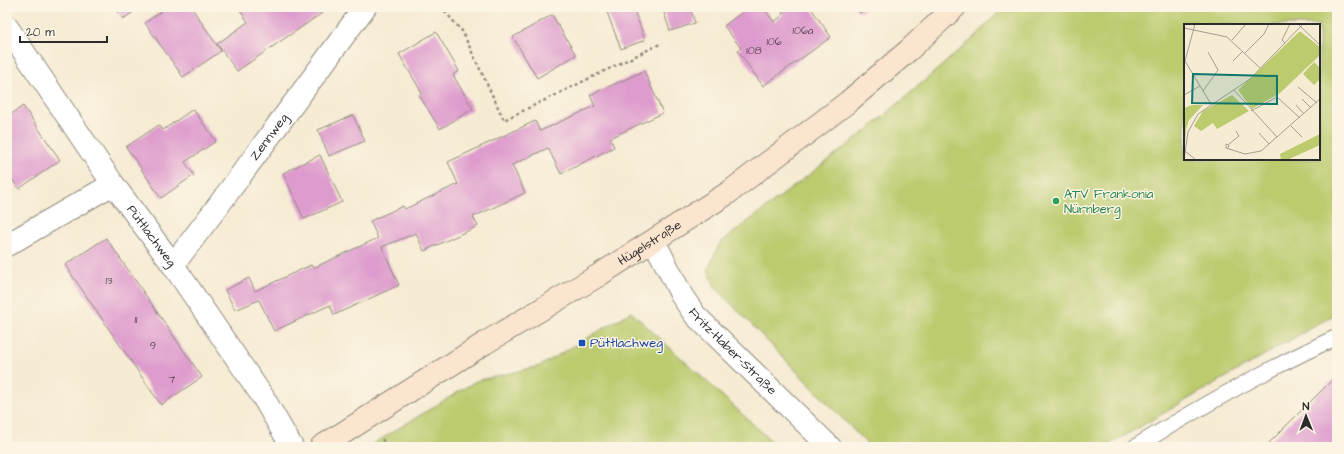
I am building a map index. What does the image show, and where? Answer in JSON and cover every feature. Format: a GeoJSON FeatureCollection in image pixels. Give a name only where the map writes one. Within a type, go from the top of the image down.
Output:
{"type":"FeatureCollection","features":[{"type":"Feature","properties":{"kind":"street","name":"Zennweg"},"geometry":{"type":"LineString","coordinates":[[173,265],[223,200],[365,7]]}},
{"type":"Feature","properties":{"kind":"street","name":"Hügelstraße"},"geometry":{"type":"LineString","coordinates":[[321,447],[478,347],[654,241],[728,193],[815,128],[866,86],[955,7]]}},
{"type":"Feature","properties":{"kind":"street","name":"Püttlachweg"},"geometry":{"type":"LineString","coordinates":[[7,27],[113,184],[173,265],[263,397],[292,447]]}},
{"type":"Feature","properties":{"kind":"street"},"geometry":{"type":"LineString","coordinates":[[7,245],[113,184]]}},
{"type":"Feature","properties":{"kind":"street","name":"Fritz-Haber-Straße"},"geometry":{"type":"LineString","coordinates":[[654,241],[682,296],[695,315],[830,447]]}},
{"type":"Feature","properties":{"kind":"lane"},"geometry":{"type":"LineString","coordinates":[[1135,447],[1186,416],[1288,360],[1337,337]]}},
{"type":"Feature","properties":{"kind":"path"},"geometry":{"type":"LineString","coordinates":[[441,7],[462,31],[504,120],[662,43]]}},
{"type":"Feature","properties":{"kind":"green space","name":"ATV Frankonia Nürnberg"},"geometry":{"type":"Polygon","coordinates":[[[1003,7],[1337,7],[1337,313],[1105,447],[870,447],[715,287],[708,269],[720,243],[870,128],[977,35],[1003,7]]]}},
{"type":"Feature","properties":{"kind":"green space"},"geometry":{"type":"Polygon","coordinates":[[[631,312],[778,447],[368,447],[476,381],[540,366],[631,312]]]}},
{"type":"Feature","properties":{"kind":"building"},"geometry":{"type":"Polygon","coordinates":[[[115,7],[141,7],[123,19],[115,7]]]}},
{"type":"Feature","properties":{"kind":"building"},"geometry":{"type":"Polygon","coordinates":[[[167,7],[191,7],[221,51],[183,77],[145,23],[167,7]]]}},
{"type":"Feature","properties":{"kind":"building"},"geometry":{"type":"Polygon","coordinates":[[[238,7],[317,7],[322,13],[237,71],[217,44],[248,22],[238,7]]]}},
{"type":"Feature","properties":{"kind":"building"},"geometry":{"type":"Polygon","coordinates":[[[605,7],[633,7],[645,40],[621,49],[605,7]]]}},
{"type":"Feature","properties":{"kind":"building"},"geometry":{"type":"Polygon","coordinates":[[[662,7],[690,7],[695,23],[670,31],[662,7]]]}},
{"type":"Feature","properties":{"kind":"building"},"geometry":{"type":"Polygon","coordinates":[[[749,7],[763,7],[774,22],[783,15],[782,13],[791,7],[799,7],[801,9],[804,7],[810,7],[831,37],[763,86],[738,51],[741,48],[724,26],[749,7]]]}},
{"type":"Feature","properties":{"kind":"building"},"geometry":{"type":"Polygon","coordinates":[[[854,7],[866,7],[860,13],[854,7]]]}},
{"type":"Feature","properties":{"kind":"building"},"geometry":{"type":"Polygon","coordinates":[[[552,15],[576,55],[537,78],[513,37],[552,15]]]}},
{"type":"Feature","properties":{"kind":"building"},"geometry":{"type":"Polygon","coordinates":[[[436,32],[459,71],[453,75],[473,109],[440,129],[419,95],[422,93],[399,54],[436,32]]]}},
{"type":"Feature","properties":{"kind":"building"},"geometry":{"type":"Polygon","coordinates":[[[644,71],[663,113],[610,138],[614,147],[561,174],[548,148],[512,165],[525,193],[473,217],[478,226],[424,251],[416,233],[382,247],[399,285],[334,315],[330,305],[274,331],[259,300],[235,310],[225,290],[249,278],[255,291],[311,265],[313,268],[378,238],[370,221],[403,206],[405,209],[458,184],[448,162],[535,121],[540,131],[595,106],[590,95],[644,71]]]}},
{"type":"Feature","properties":{"kind":"building"},"geometry":{"type":"Polygon","coordinates":[[[23,106],[60,160],[19,189],[7,172],[7,117],[23,106]]]}},
{"type":"Feature","properties":{"kind":"building"},"geometry":{"type":"Polygon","coordinates":[[[193,109],[216,141],[185,162],[194,175],[161,198],[126,147],[159,125],[163,130],[193,109]]]}},
{"type":"Feature","properties":{"kind":"building"},"geometry":{"type":"Polygon","coordinates":[[[353,115],[365,141],[329,156],[318,130],[353,115]]]}},
{"type":"Feature","properties":{"kind":"building"},"geometry":{"type":"Polygon","coordinates":[[[320,155],[342,202],[304,219],[283,173],[320,155]]]}},
{"type":"Feature","properties":{"kind":"building"},"geometry":{"type":"Polygon","coordinates":[[[106,238],[202,377],[161,405],[65,265],[106,238]]]}},
{"type":"Feature","properties":{"kind":"building"},"geometry":{"type":"Polygon","coordinates":[[[1337,375],[1337,447],[1265,447],[1337,375]]]}},
{"type":"Feature","properties":{"kind":"place","name":"ATV Frankonia Nürnberg"},"geometry":{"type":"Point","coordinates":[1056,201]}},
{"type":"Feature","properties":{"kind":"place","name":"Püttlachweg"},"geometry":{"type":"Point","coordinates":[582,343]}}]}
